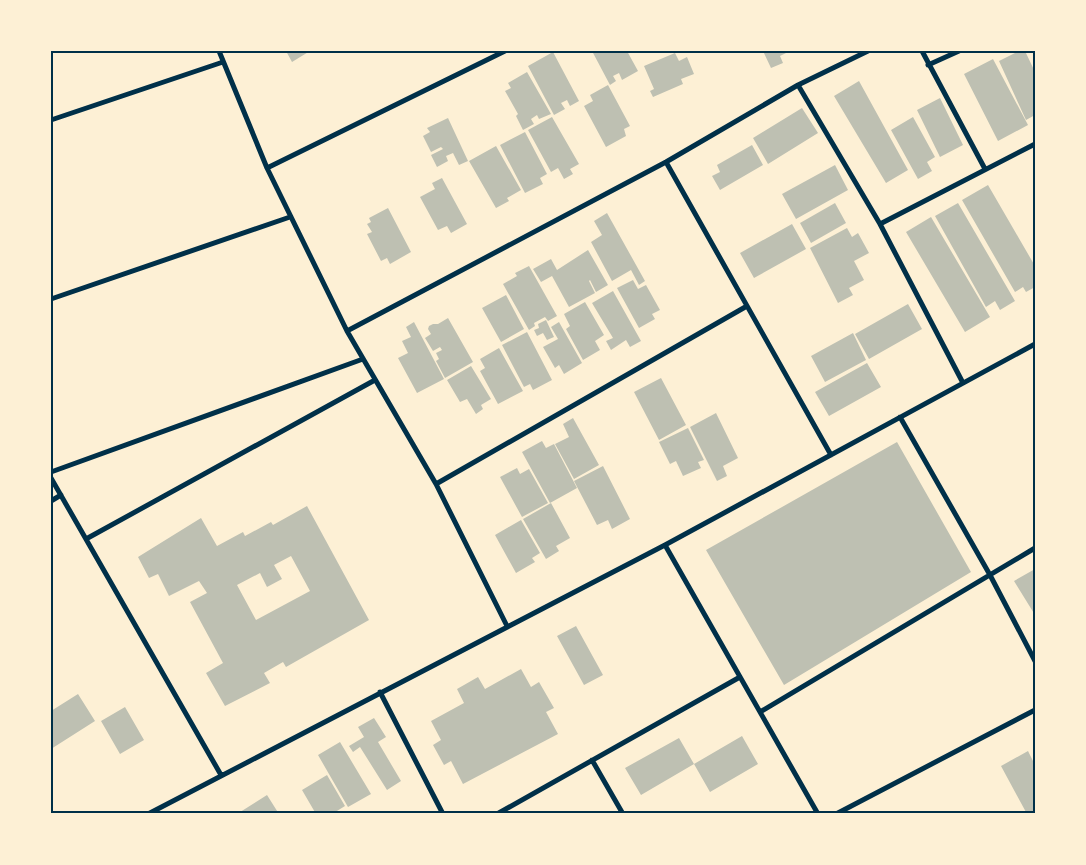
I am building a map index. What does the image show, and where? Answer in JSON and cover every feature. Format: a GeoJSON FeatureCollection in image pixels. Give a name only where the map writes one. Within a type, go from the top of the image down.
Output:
{"type":"FeatureCollection","features":[{"type":"Feature","properties":{"kind":"street"},"geometry":{"type":"LineString","coordinates":[[219,51],[267,168],[347,331],[436,484],[507,626]]}},
{"type":"Feature","properties":{"kind":"street"},"geometry":{"type":"LineString","coordinates":[[267,168],[505,51]]}},
{"type":"Feature","properties":{"kind":"street"},"geometry":{"type":"LineString","coordinates":[[347,331],[666,162],[798,86],[868,51]]}},
{"type":"Feature","properties":{"kind":"street"},"geometry":{"type":"LineString","coordinates":[[922,51],[985,169]]}},
{"type":"Feature","properties":{"kind":"street"},"geometry":{"type":"LineString","coordinates":[[928,64],[959,51]]}},
{"type":"Feature","properties":{"kind":"street"},"geometry":{"type":"LineString","coordinates":[[51,120],[223,62]]}},
{"type":"Feature","properties":{"kind":"street"},"geometry":{"type":"LineString","coordinates":[[798,86],[880,224],[963,383]]}},
{"type":"Feature","properties":{"kind":"street"},"geometry":{"type":"LineString","coordinates":[[880,224],[1035,144]]}},
{"type":"Feature","properties":{"kind":"street"},"geometry":{"type":"LineString","coordinates":[[666,162],[831,455]]}},
{"type":"Feature","properties":{"kind":"street"},"geometry":{"type":"LineString","coordinates":[[51,298],[290,217]]}},
{"type":"Feature","properties":{"kind":"street"},"geometry":{"type":"LineString","coordinates":[[436,484],[747,306]]}},
{"type":"Feature","properties":{"kind":"street"},"geometry":{"type":"LineString","coordinates":[[148,814],[665,545],[1035,344]]}},
{"type":"Feature","properties":{"kind":"street"},"geometry":{"type":"LineString","coordinates":[[51,472],[363,359]]}},
{"type":"Feature","properties":{"kind":"street"},"geometry":{"type":"LineString","coordinates":[[86,539],[375,380]]}},
{"type":"Feature","properties":{"kind":"street"},"geometry":{"type":"LineString","coordinates":[[900,417],[990,575],[1035,660]]}},
{"type":"Feature","properties":{"kind":"street"},"geometry":{"type":"LineString","coordinates":[[51,478],[222,775]]}},
{"type":"Feature","properties":{"kind":"street"},"geometry":{"type":"LineString","coordinates":[[51,501],[61,496]]}},
{"type":"Feature","properties":{"kind":"street"},"geometry":{"type":"LineString","coordinates":[[665,545],[818,814]]}},
{"type":"Feature","properties":{"kind":"street"},"geometry":{"type":"LineString","coordinates":[[760,712],[1035,548]]}},
{"type":"Feature","properties":{"kind":"street"},"geometry":{"type":"LineString","coordinates":[[497,814],[740,677]]}},
{"type":"Feature","properties":{"kind":"street"},"geometry":{"type":"LineString","coordinates":[[380,692],[443,814]]}},
{"type":"Feature","properties":{"kind":"street"},"geometry":{"type":"LineString","coordinates":[[836,814],[1035,710]]}},
{"type":"Feature","properties":{"kind":"street"},"geometry":{"type":"LineString","coordinates":[[592,760],[623,814]]}},
{"type":"Feature","properties":{"kind":"building"},"geometry":{"type":"Polygon","coordinates":[[[286,51],[310,51],[292,62],[286,51]]]}},
{"type":"Feature","properties":{"kind":"building"},"geometry":{"type":"Polygon","coordinates":[[[592,51],[627,51],[638,71],[622,80],[619,73],[613,76],[616,81],[610,85],[592,51]]]}},
{"type":"Feature","properties":{"kind":"building"},"geometry":{"type":"Polygon","coordinates":[[[763,51],[790,51],[780,56],[783,63],[771,68],[763,51]]]}},
{"type":"Feature","properties":{"kind":"building"},"geometry":{"type":"Polygon","coordinates":[[[1019,51],[1025,51],[1035,72],[1035,115],[1026,120],[999,61],[1019,51]]]}},
{"type":"Feature","properties":{"kind":"building"},"geometry":{"type":"Polygon","coordinates":[[[553,52],[579,101],[570,106],[567,100],[561,103],[565,109],[554,115],[528,66],[553,52]]]}},
{"type":"Feature","properties":{"kind":"building"},"geometry":{"type":"Polygon","coordinates":[[[675,53],[679,61],[687,57],[694,74],[681,79],[683,84],[653,97],[650,91],[654,89],[644,66],[675,53]]]}},
{"type":"Feature","properties":{"kind":"building"},"geometry":{"type":"Polygon","coordinates":[[[993,59],[1028,125],[998,141],[964,74],[993,59]]]}},
{"type":"Feature","properties":{"kind":"building"},"geometry":{"type":"Polygon","coordinates":[[[527,72],[551,114],[539,119],[537,115],[531,119],[534,124],[523,130],[516,116],[518,114],[505,91],[511,88],[508,83],[527,72]]]}},
{"type":"Feature","properties":{"kind":"building"},"geometry":{"type":"Polygon","coordinates":[[[859,81],[908,170],[886,183],[834,96],[859,81]]]}},
{"type":"Feature","properties":{"kind":"building"},"geometry":{"type":"Polygon","coordinates":[[[608,85],[630,126],[624,129],[626,136],[606,147],[584,106],[593,101],[590,95],[608,85]]]}},
{"type":"Feature","properties":{"kind":"building"},"geometry":{"type":"Polygon","coordinates":[[[940,98],[963,145],[940,157],[917,110],[940,98]]]}},
{"type":"Feature","properties":{"kind":"building"},"geometry":{"type":"Polygon","coordinates":[[[802,108],[818,133],[768,164],[753,138],[802,108]]]}},
{"type":"Feature","properties":{"kind":"building"},"geometry":{"type":"Polygon","coordinates":[[[552,117],[579,164],[570,169],[573,174],[564,179],[558,168],[551,172],[528,130],[552,117]]]}},
{"type":"Feature","properties":{"kind":"building"},"geometry":{"type":"Polygon","coordinates":[[[913,117],[935,157],[927,162],[932,171],[918,179],[891,130],[913,117]]]}},
{"type":"Feature","properties":{"kind":"building"},"geometry":{"type":"Polygon","coordinates":[[[448,118],[468,161],[459,165],[453,153],[446,156],[448,161],[437,167],[431,155],[443,149],[441,147],[431,152],[423,136],[430,132],[427,128],[448,118]]]}},
{"type":"Feature","properties":{"kind":"building"},"geometry":{"type":"Polygon","coordinates":[[[525,132],[547,174],[540,178],[543,184],[525,193],[500,145],[525,132]]]}},
{"type":"Feature","properties":{"kind":"building"},"geometry":{"type":"Polygon","coordinates":[[[752,145],[763,165],[720,190],[712,176],[720,172],[717,165],[752,145]]]}},
{"type":"Feature","properties":{"kind":"building"},"geometry":{"type":"Polygon","coordinates":[[[496,146],[521,190],[507,198],[509,201],[496,208],[469,161],[496,146]]]}},
{"type":"Feature","properties":{"kind":"building"},"geometry":{"type":"Polygon","coordinates":[[[835,165],[848,190],[796,219],[782,194],[835,165]]]}},
{"type":"Feature","properties":{"kind":"building"},"geometry":{"type":"Polygon","coordinates":[[[442,178],[467,224],[451,233],[447,226],[438,230],[420,197],[435,189],[432,183],[442,178]]]}},
{"type":"Feature","properties":{"kind":"building"},"geometry":{"type":"Polygon","coordinates":[[[988,185],[1035,266],[1035,287],[1026,292],[1023,287],[1015,292],[962,200],[988,185]]]}},
{"type":"Feature","properties":{"kind":"building"},"geometry":{"type":"Polygon","coordinates":[[[835,203],[846,223],[811,243],[800,223],[835,203]]]}},
{"type":"Feature","properties":{"kind":"building"},"geometry":{"type":"Polygon","coordinates":[[[958,203],[1015,301],[1000,310],[995,301],[986,307],[935,216],[958,203]]]}},
{"type":"Feature","properties":{"kind":"building"},"geometry":{"type":"Polygon","coordinates":[[[388,208],[411,252],[390,264],[387,258],[381,261],[367,234],[372,232],[367,224],[371,222],[369,218],[388,208]]]}},
{"type":"Feature","properties":{"kind":"building"},"geometry":{"type":"Polygon","coordinates":[[[607,213],[645,281],[639,285],[631,270],[612,281],[591,242],[602,235],[594,221],[607,213]]]}},
{"type":"Feature","properties":{"kind":"building"},"geometry":{"type":"Polygon","coordinates":[[[931,217],[990,317],[965,332],[906,232],[931,217]]]}},
{"type":"Feature","properties":{"kind":"building"},"geometry":{"type":"Polygon","coordinates":[[[792,224],[806,249],[754,278],[740,253],[792,224]]]}},
{"type":"Feature","properties":{"kind":"building"},"geometry":{"type":"Polygon","coordinates":[[[847,228],[852,237],[858,233],[869,253],[854,261],[864,280],[849,288],[853,295],[838,303],[810,248],[847,228]]]}},
{"type":"Feature","properties":{"kind":"building"},"geometry":{"type":"Polygon","coordinates":[[[588,250],[608,285],[596,292],[590,280],[595,293],[569,307],[552,276],[541,282],[533,269],[551,259],[557,270],[588,250]]]}},
{"type":"Feature","properties":{"kind":"building"},"geometry":{"type":"Polygon","coordinates":[[[529,266],[557,316],[548,321],[545,317],[534,323],[535,326],[529,330],[503,284],[517,276],[515,273],[529,266]]]}},
{"type":"Feature","properties":{"kind":"building"},"geometry":{"type":"Polygon","coordinates":[[[633,280],[638,289],[646,285],[660,310],[652,314],[655,319],[639,328],[617,288],[633,280]]]}},
{"type":"Feature","properties":{"kind":"building"},"geometry":{"type":"Polygon","coordinates":[[[613,291],[641,341],[630,347],[626,340],[611,350],[606,341],[613,338],[592,303],[613,291]]]}},
{"type":"Feature","properties":{"kind":"building"},"geometry":{"type":"Polygon","coordinates":[[[506,295],[524,329],[501,342],[482,308],[506,295]]]}},
{"type":"Feature","properties":{"kind":"building"},"geometry":{"type":"Polygon","coordinates":[[[585,302],[604,335],[595,341],[600,350],[583,360],[566,329],[570,326],[564,314],[585,302]]]}},
{"type":"Feature","properties":{"kind":"building"},"geometry":{"type":"Polygon","coordinates":[[[908,304],[922,329],[869,359],[855,334],[908,304]]]}},
{"type":"Feature","properties":{"kind":"building"},"geometry":{"type":"Polygon","coordinates":[[[448,318],[473,362],[445,378],[436,361],[439,359],[436,353],[442,350],[440,347],[433,351],[425,338],[431,334],[428,329],[429,326],[438,324],[448,318]]]}},
{"type":"Feature","properties":{"kind":"building"},"geometry":{"type":"Polygon","coordinates":[[[546,320],[554,337],[547,340],[543,333],[537,336],[534,330],[539,328],[538,324],[546,320]]]}},
{"type":"Feature","properties":{"kind":"building"},"geometry":{"type":"Polygon","coordinates":[[[414,322],[444,379],[417,393],[398,358],[408,353],[402,341],[411,337],[406,327],[414,322]]]}},
{"type":"Feature","properties":{"kind":"building"},"geometry":{"type":"Polygon","coordinates":[[[559,322],[582,363],[564,374],[559,365],[555,368],[543,347],[558,339],[551,327],[559,322]]]}},
{"type":"Feature","properties":{"kind":"building"},"geometry":{"type":"Polygon","coordinates":[[[527,332],[552,380],[533,390],[530,384],[524,387],[502,345],[527,332]]]}},
{"type":"Feature","properties":{"kind":"building"},"geometry":{"type":"Polygon","coordinates":[[[853,333],[866,360],[825,382],[811,356],[853,333]]]}},
{"type":"Feature","properties":{"kind":"building"},"geometry":{"type":"Polygon","coordinates":[[[499,348],[523,391],[498,404],[480,371],[485,368],[480,359],[499,348]]]}},
{"type":"Feature","properties":{"kind":"building"},"geometry":{"type":"Polygon","coordinates":[[[867,363],[881,387],[829,416],[815,392],[867,363]]]}},
{"type":"Feature","properties":{"kind":"building"},"geometry":{"type":"Polygon","coordinates":[[[471,366],[491,399],[481,405],[483,409],[476,414],[467,399],[460,402],[447,380],[471,366]]]}},
{"type":"Feature","properties":{"kind":"building"},"geometry":{"type":"Polygon","coordinates":[[[661,378],[686,425],[659,440],[634,392],[661,378]]]}},
{"type":"Feature","properties":{"kind":"building"},"geometry":{"type":"Polygon","coordinates":[[[716,413],[738,458],[723,466],[727,476],[717,481],[690,427],[716,413]]]}},
{"type":"Feature","properties":{"kind":"building"},"geometry":{"type":"Polygon","coordinates":[[[573,418],[599,465],[574,479],[555,444],[569,437],[563,424],[573,418]]]}},
{"type":"Feature","properties":{"kind":"building"},"geometry":{"type":"Polygon","coordinates":[[[688,428],[704,460],[698,462],[701,468],[683,476],[676,461],[670,464],[659,442],[688,428]]]}},
{"type":"Feature","properties":{"kind":"building"},"geometry":{"type":"Polygon","coordinates":[[[542,441],[546,448],[554,444],[577,488],[550,503],[522,452],[542,441]]]}},
{"type":"Feature","properties":{"kind":"building"},"geometry":{"type":"Polygon","coordinates":[[[897,442],[971,572],[784,685],[706,550],[897,442]]]}},
{"type":"Feature","properties":{"kind":"building"},"geometry":{"type":"Polygon","coordinates":[[[603,466],[630,519],[612,529],[608,520],[597,525],[574,481],[603,466]]]}},
{"type":"Feature","properties":{"kind":"building"},"geometry":{"type":"Polygon","coordinates":[[[517,468],[520,474],[529,469],[548,503],[522,517],[500,477],[517,468]]]}},
{"type":"Feature","properties":{"kind":"building"},"geometry":{"type":"Polygon","coordinates":[[[551,503],[570,538],[556,546],[559,551],[546,559],[523,519],[551,503]]]}},
{"type":"Feature","properties":{"kind":"building"},"geometry":{"type":"Polygon","coordinates":[[[307,506],[369,620],[286,667],[283,662],[264,673],[270,683],[225,706],[206,673],[223,663],[190,602],[207,593],[199,581],[169,596],[158,574],[149,578],[138,557],[201,518],[217,546],[243,532],[245,536],[271,522],[273,525],[307,506]],[[291,556],[274,565],[282,579],[267,587],[260,573],[237,585],[256,620],[310,591],[291,556]]]}},
{"type":"Feature","properties":{"kind":"building"},"geometry":{"type":"Polygon","coordinates":[[[521,520],[540,553],[532,558],[535,562],[516,573],[495,535],[521,520]]]}},
{"type":"Feature","properties":{"kind":"building"},"geometry":{"type":"Polygon","coordinates":[[[1035,569],[1035,615],[1014,581],[1035,569]]]}},
{"type":"Feature","properties":{"kind":"building"},"geometry":{"type":"Polygon","coordinates":[[[576,626],[603,675],[584,685],[557,636],[576,626]]]}},
{"type":"Feature","properties":{"kind":"building"},"geometry":{"type":"Polygon","coordinates":[[[521,669],[531,687],[539,682],[554,708],[546,712],[558,734],[463,784],[451,761],[444,765],[433,745],[441,740],[431,721],[464,703],[457,689],[478,677],[485,689],[521,669]]]}},
{"type":"Feature","properties":{"kind":"building"},"geometry":{"type":"Polygon","coordinates":[[[78,694],[95,721],[51,749],[51,711],[78,694]]]}},
{"type":"Feature","properties":{"kind":"building"},"geometry":{"type":"Polygon","coordinates":[[[125,707],[144,740],[120,754],[101,721],[125,707]]]}},
{"type":"Feature","properties":{"kind":"building"},"geometry":{"type":"Polygon","coordinates":[[[374,718],[386,737],[378,742],[401,781],[387,790],[360,747],[353,752],[349,746],[364,737],[358,727],[374,718]]]}},
{"type":"Feature","properties":{"kind":"building"},"geometry":{"type":"Polygon","coordinates":[[[742,736],[758,764],[710,792],[694,764],[742,736]]]}},
{"type":"Feature","properties":{"kind":"building"},"geometry":{"type":"Polygon","coordinates":[[[679,738],[694,764],[641,795],[625,768],[679,738]]]}},
{"type":"Feature","properties":{"kind":"building"},"geometry":{"type":"Polygon","coordinates":[[[340,742],[371,794],[348,807],[318,755],[340,742]]]}},
{"type":"Feature","properties":{"kind":"building"},"geometry":{"type":"Polygon","coordinates":[[[1028,751],[1033,761],[1035,760],[1035,814],[1027,814],[1001,766],[1028,751]]]}},
{"type":"Feature","properties":{"kind":"building"},"geometry":{"type":"Polygon","coordinates":[[[327,775],[345,806],[332,814],[316,814],[302,790],[327,775]]]}},
{"type":"Feature","properties":{"kind":"building"},"geometry":{"type":"Polygon","coordinates":[[[267,795],[279,814],[237,814],[267,795]]]}}]}
